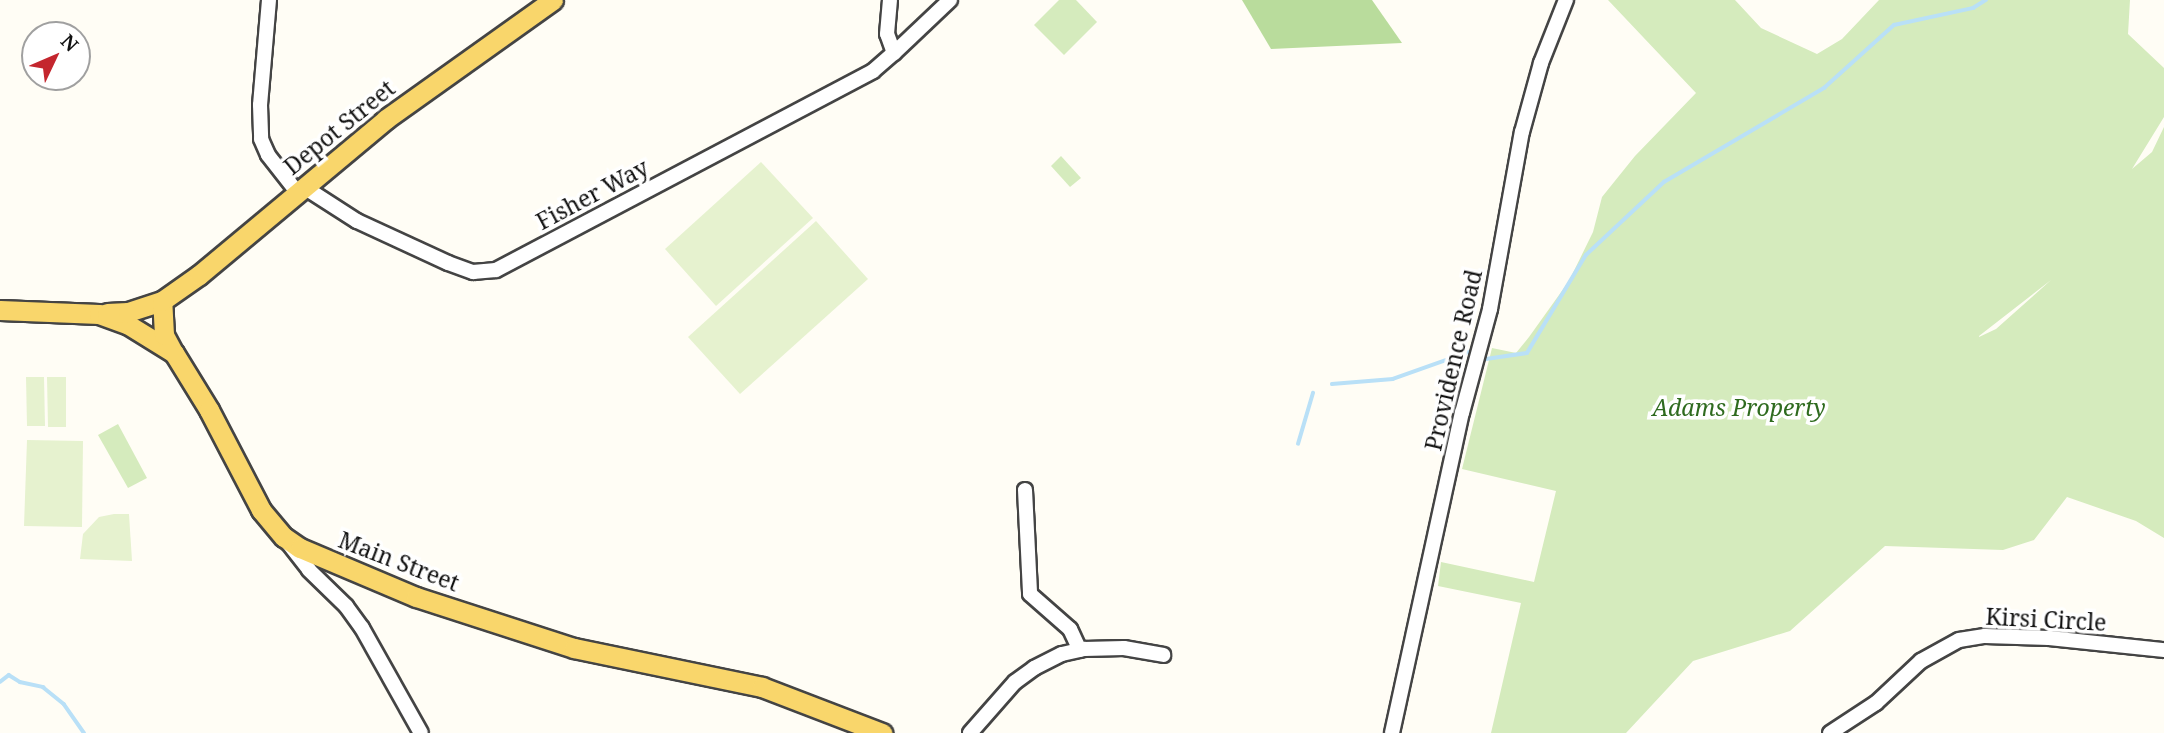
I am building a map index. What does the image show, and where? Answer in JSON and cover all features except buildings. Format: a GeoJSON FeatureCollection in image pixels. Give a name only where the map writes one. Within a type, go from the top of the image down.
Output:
{"type":"FeatureCollection","features":[{"type":"Feature","properties":{"kind":"main road","name":"Depot Street"},"geometry":{"type":"LineString","coordinates":[[99,314],[128,312],[162,300],[199,275],[400,109],[554,0]]}},
{"type":"Feature","properties":{"kind":"main road"},"geometry":{"type":"LineString","coordinates":[[162,300],[164,335],[174,353]]}},
{"type":"Feature","properties":{"kind":"main road","name":"Main Street"},"geometry":{"type":"LineString","coordinates":[[0,310],[99,314],[127,324],[174,353],[209,410],[256,502],[284,537],[300,548],[416,597],[575,648],[762,687],[882,733]]}},
{"type":"Feature","properties":{"kind":"street"},"geometry":{"type":"LineString","coordinates":[[269,0],[260,105],[261,139],[268,155],[301,189]]}},
{"type":"Feature","properties":{"kind":"street"},"geometry":{"type":"LineString","coordinates":[[890,0],[887,34],[894,53]]}},
{"type":"Feature","properties":{"kind":"street","name":"Fisher Way"},"geometry":{"type":"LineString","coordinates":[[301,189],[383,235],[463,269],[490,271],[858,80],[894,53],[950,0]]}},
{"type":"Feature","properties":{"kind":"street","name":"Providence Road"},"geometry":{"type":"LineString","coordinates":[[1392,733],[1462,414],[1490,309],[1522,132],[1541,63],[1566,0]]}},
{"type":"Feature","properties":{"kind":"street"},"geometry":{"type":"LineString","coordinates":[[1025,490],[1030,594],[1070,629],[1080,650]]}},
{"type":"Feature","properties":{"kind":"street"},"geometry":{"type":"LineString","coordinates":[[284,537],[303,564],[346,606],[362,628],[421,733]]}},
{"type":"Feature","properties":{"kind":"street","name":"Kirsi Circle"},"geometry":{"type":"LineString","coordinates":[[1830,733],[1875,703],[1921,661],[1959,640],[1985,636],[2049,638],[2164,650]]}},
{"type":"Feature","properties":{"kind":"street"},"geometry":{"type":"LineString","coordinates":[[970,733],[1014,682],[1034,667],[1080,650],[1124,648],[1163,655]]}},
{"type":"Feature","properties":{"kind":"green space"},"geometry":{"type":"Polygon","coordinates":[[[1059,0],[1076,0],[1097,22],[1064,55],[1034,25],[1059,0]]]}},
{"type":"Feature","properties":{"kind":"green space"},"geometry":{"type":"Polygon","coordinates":[[[1242,0],[1372,0],[1402,43],[1271,49],[1242,0]]]}},
{"type":"Feature","properties":{"kind":"green space","name":"Adams Property"},"geometry":{"type":"Polygon","coordinates":[[[1608,0],[1735,0],[1761,28],[1817,54],[1842,39],[1879,0],[2130,0],[2128,34],[2164,68],[2164,117],[2132,169],[2152,152],[2164,127],[2164,538],[2136,521],[2067,497],[2034,540],[2003,550],[1885,546],[1790,631],[1693,661],[1626,733],[1491,733],[1521,603],[1438,586],[1441,562],[1534,582],[1556,491],[1462,469],[1492,348],[1516,353],[1529,337],[1569,281],[1593,232],[1602,197],[1635,156],[1696,93],[1608,0]],[[2051,280],[1979,337],[1996,329],[2051,280]]]}},
{"type":"Feature","properties":{"kind":"green space"},"geometry":{"type":"Polygon","coordinates":[[[1061,156],[1081,178],[1070,187],[1051,166],[1061,156]]]}},
{"type":"Feature","properties":{"kind":"green space"},"geometry":{"type":"Polygon","coordinates":[[[761,162],[813,218],[716,306],[665,249],[761,162]]]}},
{"type":"Feature","properties":{"kind":"green space"},"geometry":{"type":"Polygon","coordinates":[[[816,221],[868,279],[740,394],[688,337],[816,221]]]}},
{"type":"Feature","properties":{"kind":"green space"},"geometry":{"type":"Polygon","coordinates":[[[26,377],[44,377],[45,426],[27,426],[26,377]]]}},
{"type":"Feature","properties":{"kind":"green space"},"geometry":{"type":"Polygon","coordinates":[[[47,377],[66,377],[66,427],[48,427],[47,377]]]}},
{"type":"Feature","properties":{"kind":"green space"},"geometry":{"type":"Polygon","coordinates":[[[118,424],[147,478],[128,488],[98,435],[118,424]]]}},
{"type":"Feature","properties":{"kind":"green space"},"geometry":{"type":"Polygon","coordinates":[[[27,440],[83,441],[82,527],[24,526],[27,440]]]}},
{"type":"Feature","properties":{"kind":"green space"},"geometry":{"type":"Polygon","coordinates":[[[129,514],[132,561],[80,559],[83,534],[99,517],[129,514]]]}},
{"type":"Feature","properties":{"kind":"waterway"},"geometry":{"type":"LineString","coordinates":[[1486,359],[1527,353],[1586,255],[1664,182],[1824,88],[1894,25],[1973,8],[1986,0]]}},
{"type":"Feature","properties":{"kind":"waterway"},"geometry":{"type":"LineString","coordinates":[[1332,384],[1393,379],[1469,352]]}},
{"type":"Feature","properties":{"kind":"waterway"},"geometry":{"type":"LineString","coordinates":[[1298,444],[1313,393]]}},
{"type":"Feature","properties":{"kind":"waterway"},"geometry":{"type":"LineString","coordinates":[[0,682],[9,675],[20,682],[43,687],[64,704],[84,733]]}}]}
